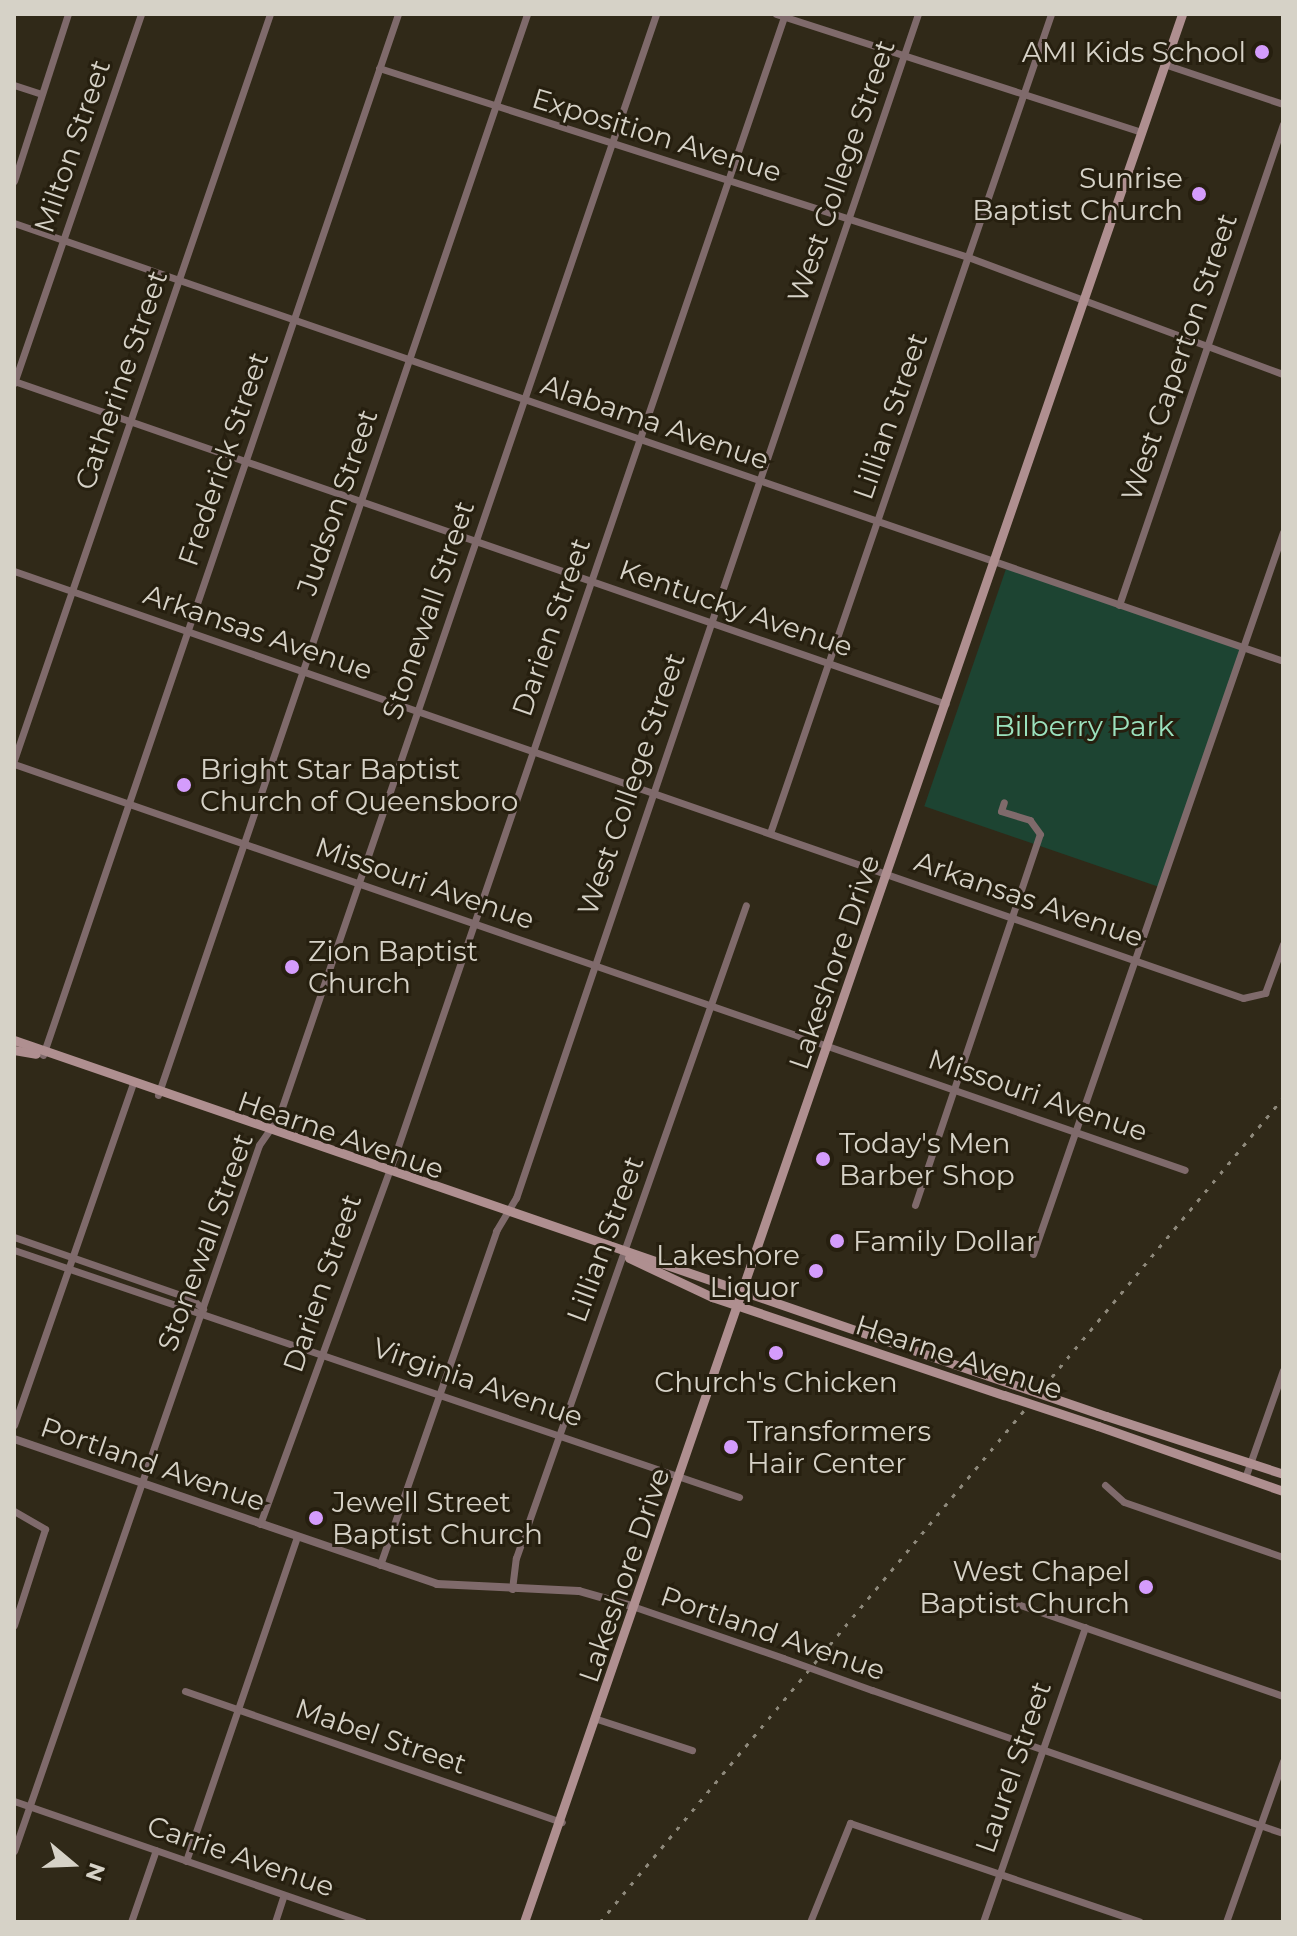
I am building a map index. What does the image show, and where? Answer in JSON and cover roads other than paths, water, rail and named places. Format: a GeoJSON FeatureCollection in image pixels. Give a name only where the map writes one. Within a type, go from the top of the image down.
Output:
{"type":"FeatureCollection","features":[{"type":"Feature","properties":{"kind":"main road","name":"Lakeshore Drive"},"geometry":{"type":"LineString","coordinates":[[524,1922],[562,1822],[745,1292],[1182,14]]}},
{"type":"Feature","properties":{"kind":"main road","name":"Hearne Avenue"},"geometry":{"type":"LineString","coordinates":[[14,1040],[43,1055],[506,1215],[863,1331],[1283,1474]]}},
{"type":"Feature","properties":{"kind":"main road","name":"Hearne Avenue"},"geometry":{"type":"LineString","coordinates":[[14,1050],[43,1055]]}},
{"type":"Feature","properties":{"kind":"main road","name":"Hearne Avenue"},"geometry":{"type":"LineString","coordinates":[[626,1256],[740,1306],[1283,1491]]}},
{"type":"Feature","properties":{"kind":"main road"},"geometry":{"type":"LineString","coordinates":[[856,1347],[863,1331]]}},
{"type":"Feature","properties":{"kind":"street"},"geometry":{"type":"LineString","coordinates":[[14,181],[68,14]]}},
{"type":"Feature","properties":{"kind":"street","name":"Milton Street"},"geometry":{"type":"LineString","coordinates":[[14,382],[141,14]]}},
{"type":"Feature","properties":{"kind":"street","name":"Catherine Street"},"geometry":{"type":"LineString","coordinates":[[14,762],[270,14]]}},
{"type":"Feature","properties":{"kind":"street","name":"Frederick Street"},"geometry":{"type":"LineString","coordinates":[[43,1055],[398,14]]}},
{"type":"Feature","properties":{"kind":"street","name":"Judson Street"},"geometry":{"type":"LineString","coordinates":[[158,1095],[527,14]]}},
{"type":"Feature","properties":{"kind":"street","name":"Stonewall Street"},"geometry":{"type":"LineString","coordinates":[[14,1851],[203,1309],[358,883],[656,14]]}},
{"type":"Feature","properties":{"kind":"street","name":"West College Street"},"geometry":{"type":"LineString","coordinates":[[380,1565],[506,1215],[918,14]]}},
{"type":"Feature","properties":{"kind":"street","name":"Lillian Street"},"geometry":{"type":"LineString","coordinates":[[770,833],[1051,14]]}},
{"type":"Feature","properties":{"kind":"street"},"geometry":{"type":"LineString","coordinates":[[781,15],[1141,132]]}},
{"type":"Feature","properties":{"kind":"street","name":"Darien Street"},"geometry":{"type":"LineString","coordinates":[[260,1524],[474,923],[728,180],[781,15]]}},
{"type":"Feature","properties":{"kind":"street"},"geometry":{"type":"LineString","coordinates":[[1164,64],[1283,104]]}},
{"type":"Feature","properties":{"kind":"street","name":"Exposition Avenue"},"geometry":{"type":"LineString","coordinates":[[379,68],[495,108],[968,257],[1283,374]]}},
{"type":"Feature","properties":{"kind":"street"},"geometry":{"type":"LineString","coordinates":[[14,85],[42,94]]}},
{"type":"Feature","properties":{"kind":"street","name":"West Caperton Street"},"geometry":{"type":"LineString","coordinates":[[1119,605],[1283,124]]}},
{"type":"Feature","properties":{"kind":"street","name":"Alabama Avenue"},"geometry":{"type":"LineString","coordinates":[[14,223],[1283,661]]}},
{"type":"Feature","properties":{"kind":"street","name":"Kentucky Avenue"},"geometry":{"type":"LineString","coordinates":[[14,382],[946,704]]}},
{"type":"Feature","properties":{"kind":"street"},"geometry":{"type":"LineString","coordinates":[[1033,1254],[1078,1133],[1283,532]]}},
{"type":"Feature","properties":{"kind":"street","name":"Arkansas Avenue"},"geometry":{"type":"LineString","coordinates":[[14,571],[1012,917],[1258,998],[1283,944]]}},
{"type":"Feature","properties":{"kind":"street","name":"Missouri Avenue"},"geometry":{"type":"LineString","coordinates":[[14,762],[1185,1170]]}},
{"type":"Feature","properties":{"kind":"street"},"geometry":{"type":"LineString","coordinates":[[915,1205],[1036,845],[1038,826],[1001,811],[1004,802]]}},
{"type":"Feature","properties":{"kind":"street","name":"Lillian Street"},"geometry":{"type":"LineString","coordinates":[[512,1589],[559,1433],[626,1256],[746,905]]}},
{"type":"Feature","properties":{"kind":"street"},"geometry":{"type":"LineString","coordinates":[[14,1425],[132,1086]]}},
{"type":"Feature","properties":{"kind":"street","name":"Virginia Avenue"},"geometry":{"type":"LineString","coordinates":[[14,1237],[192,1299],[203,1309]]}},
{"type":"Feature","properties":{"kind":"street","name":"Virginia Avenue"},"geometry":{"type":"LineString","coordinates":[[14,1250],[203,1309],[739,1497]]}},
{"type":"Feature","properties":{"kind":"street"},"geometry":{"type":"LineString","coordinates":[[1245,1478],[1283,1370]]}},
{"type":"Feature","properties":{"kind":"street","name":"Portland Avenue"},"geometry":{"type":"LineString","coordinates":[[14,1439],[380,1565],[450,1586],[579,1591],[635,1607],[1283,1833]]}},
{"type":"Feature","properties":{"kind":"street"},"geometry":{"type":"LineString","coordinates":[[1105,1485],[1124,1502],[1283,1557]]}},
{"type":"Feature","properties":{"kind":"street"},"geometry":{"type":"LineString","coordinates":[[14,1511],[45,1529],[14,1625]]}},
{"type":"Feature","properties":{"kind":"street"},"geometry":{"type":"LineString","coordinates":[[186,1861],[297,1537]]}},
{"type":"Feature","properties":{"kind":"street"},"geometry":{"type":"LineString","coordinates":[[1000,1598],[1283,1696]]}},
{"type":"Feature","properties":{"kind":"street","name":"Laurel Street"},"geometry":{"type":"LineString","coordinates":[[983,1922],[1085,1627]]}},
{"type":"Feature","properties":{"kind":"street","name":"Mabel Street"},"geometry":{"type":"LineString","coordinates":[[185,1691],[562,1822]]}},
{"type":"Feature","properties":{"kind":"street"},"geometry":{"type":"LineString","coordinates":[[597,1719],[692,1750]]}},
{"type":"Feature","properties":{"kind":"street"},"geometry":{"type":"LineString","coordinates":[[1226,1922],[1283,1761]]}},
{"type":"Feature","properties":{"kind":"street","name":"Carrie Avenue"},"geometry":{"type":"LineString","coordinates":[[14,1801],[364,1922]]}},
{"type":"Feature","properties":{"kind":"street"},"geometry":{"type":"LineString","coordinates":[[810,1922],[850,1823],[1140,1922]]}},
{"type":"Feature","properties":{"kind":"street"},"geometry":{"type":"LineString","coordinates":[[131,1922],[156,1850]]}},
{"type":"Feature","properties":{"kind":"street"},"geometry":{"type":"LineString","coordinates":[[275,1922],[284,1895]]}},
{"type":"Feature","properties":{"kind":"railway"},"geometry":{"type":"LineString","coordinates":[[600,1922],[1283,1098]]}},
{"type":"Feature","properties":{"kind":"place","name":"AMI Kids School"},"geometry":{"type":"Point","coordinates":[1262,52]}},
{"type":"Feature","properties":{"kind":"place","name":"Sunrise Baptist Church"},"geometry":{"type":"Point","coordinates":[1199,194]}},
{"type":"Feature","properties":{"kind":"place","name":"Bright Star Baptist Church of Queensboro"},"geometry":{"type":"Point","coordinates":[184,785]}},
{"type":"Feature","properties":{"kind":"place","name":"Zion Baptist Church"},"geometry":{"type":"Point","coordinates":[292,967]}},
{"type":"Feature","properties":{"kind":"place","name":"Today's Men Barber Shop"},"geometry":{"type":"Point","coordinates":[823,1159]}},
{"type":"Feature","properties":{"kind":"place","name":"Family Dollar"},"geometry":{"type":"Point","coordinates":[837,1241]}},
{"type":"Feature","properties":{"kind":"place","name":"Lakeshore Liquor"},"geometry":{"type":"Point","coordinates":[816,1271]}},
{"type":"Feature","properties":{"kind":"place","name":"Church's Chicken"},"geometry":{"type":"Point","coordinates":[776,1353]}},
{"type":"Feature","properties":{"kind":"place","name":"Transformers Hair Center"},"geometry":{"type":"Point","coordinates":[731,1447]}},
{"type":"Feature","properties":{"kind":"place","name":"Jewell Street Baptist Church"},"geometry":{"type":"Point","coordinates":[316,1518]}},
{"type":"Feature","properties":{"kind":"place","name":"West Chapel Baptist Church"},"geometry":{"type":"Point","coordinates":[1146,1587]}},
{"type":"Feature","properties":{"kind":"park label","name":"Bilberry Park"},"geometry":{"type":"Point","coordinates":[1084,726]}}]}
